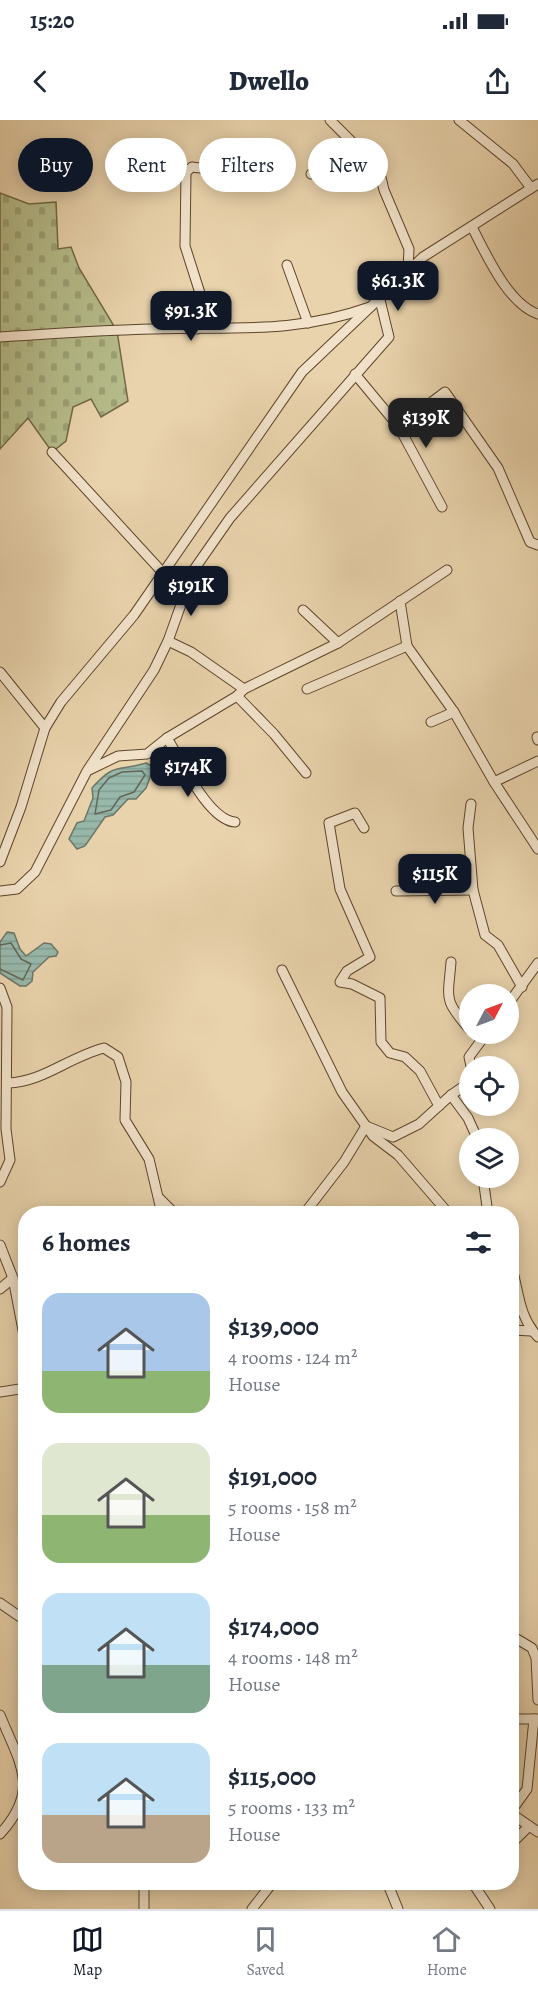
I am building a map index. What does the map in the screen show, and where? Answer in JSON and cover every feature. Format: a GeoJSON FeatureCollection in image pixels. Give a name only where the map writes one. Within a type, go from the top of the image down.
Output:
{"type":"FeatureCollection","features":[{"type":"Feature","properties":{"kind":"street"},"geometry":{"type":"LineString","coordinates":[[330,120],[348,138]]}},
{"type":"Feature","properties":{"kind":"street"},"geometry":{"type":"LineString","coordinates":[[0,862],[21,807],[45,729],[61,702],[107,650],[164,574],[302,372],[377,302],[408,269],[431,251],[535,186],[471,123],[459,120]]}},
{"type":"Feature","properties":{"kind":"street"},"geometry":{"type":"LineString","coordinates":[[197,329],[200,293],[185,246],[186,172],[192,167],[199,168]]}},
{"type":"Feature","properties":{"kind":"street"},"geometry":{"type":"LineString","coordinates":[[385,192],[409,249],[408,269]]}},
{"type":"Feature","properties":{"kind":"street"},"geometry":{"type":"LineString","coordinates":[[472,227],[507,288],[519,303],[537,313]]}},
{"type":"Feature","properties":{"kind":"street"},"geometry":{"type":"LineString","coordinates":[[287,265],[308,323]]}},
{"type":"Feature","properties":{"kind":"street"},"geometry":{"type":"LineString","coordinates":[[0,337],[152,328],[267,329],[329,320],[377,302]]}},
{"type":"Feature","properties":{"kind":"street"},"geometry":{"type":"LineString","coordinates":[[0,891],[17,889],[35,872],[87,771],[154,670],[168,641],[193,571],[230,518],[389,337],[377,302]]}},
{"type":"Feature","properties":{"kind":"street"},"geometry":{"type":"LineString","coordinates":[[355,374],[399,427],[442,507]]}},
{"type":"Feature","properties":{"kind":"street"},"geometry":{"type":"LineString","coordinates":[[399,427],[441,393],[445,392],[449,395],[498,468],[530,542],[538,545]]}},
{"type":"Feature","properties":{"kind":"street"},"geometry":{"type":"LineString","coordinates":[[52,452],[119,528],[164,574],[187,589]]}},
{"type":"Feature","properties":{"kind":"street"},"geometry":{"type":"LineString","coordinates":[[87,771],[118,756],[143,755],[241,692],[338,643],[447,570]]}},
{"type":"Feature","properties":{"kind":"street"},"geometry":{"type":"LineString","coordinates":[[400,601],[407,646],[454,712],[494,782],[536,844]]}},
{"type":"Feature","properties":{"kind":"street"},"geometry":{"type":"LineString","coordinates":[[303,610],[338,643]]}},
{"type":"Feature","properties":{"kind":"street"},"geometry":{"type":"LineString","coordinates":[[168,641],[191,652],[241,692],[306,773]]}},
{"type":"Feature","properties":{"kind":"street"},"geometry":{"type":"LineString","coordinates":[[307,689],[407,646]]}},
{"type":"Feature","properties":{"kind":"street"},"geometry":{"type":"LineString","coordinates":[[0,672],[45,729]]}},
{"type":"Feature","properties":{"kind":"street"},"geometry":{"type":"LineString","coordinates":[[431,722],[454,712]]}},
{"type":"Feature","properties":{"kind":"street"},"geometry":{"type":"LineString","coordinates":[[167,738],[209,805],[224,819],[235,822]]}},
{"type":"Feature","properties":{"kind":"street"},"geometry":{"type":"LineString","coordinates":[[494,782],[538,761]]}},
{"type":"Feature","properties":{"kind":"street"},"geometry":{"type":"LineString","coordinates":[[471,804],[468,828],[474,890],[485,935],[498,945],[522,987]]}},
{"type":"Feature","properties":{"kind":"street"},"geometry":{"type":"LineString","coordinates":[[364,828],[355,813],[329,823],[340,889],[370,957],[347,971],[340,981],[352,984],[380,998],[381,1042],[390,1053],[405,1057],[420,1071],[439,1106]]}},
{"type":"Feature","properties":{"kind":"street"},"geometry":{"type":"LineString","coordinates":[[396,891],[474,890]]}},
{"type":"Feature","properties":{"kind":"street"},"geometry":{"type":"LineString","coordinates":[[451,962],[447,991],[454,1012],[459,1018]]}},
{"type":"Feature","properties":{"kind":"street"},"geometry":{"type":"LineString","coordinates":[[519,991],[538,963]]}},
{"type":"Feature","properties":{"kind":"street"},"geometry":{"type":"LineString","coordinates":[[282,970],[307,1027],[342,1092],[373,1136],[410,1167],[442,1206]]}},
{"type":"Feature","properties":{"kind":"street"},"geometry":{"type":"LineString","coordinates":[[0,988],[7,1006],[6,1129],[10,1160],[0,1182]]}},
{"type":"Feature","properties":{"kind":"street"},"geometry":{"type":"LineString","coordinates":[[8,1083],[28,1082],[83,1054],[104,1048],[118,1057],[126,1082],[125,1120],[149,1159],[161,1206]]}},
{"type":"Feature","properties":{"kind":"street"},"geometry":{"type":"LineString","coordinates":[[366,1126],[393,1137],[419,1124],[459,1090]]}},
{"type":"Feature","properties":{"kind":"street"},"geometry":{"type":"LineString","coordinates":[[451,1095],[472,1128]]}},
{"type":"Feature","properties":{"kind":"street"},"geometry":{"type":"LineString","coordinates":[[310,1206],[344,1162],[366,1126]]}},
{"type":"Feature","properties":{"kind":"street"},"geometry":{"type":"LineString","coordinates":[[484,1188],[487,1206]]}},
{"type":"Feature","properties":{"kind":"street"},"geometry":{"type":"LineString","coordinates":[[159,1197],[167,1206]]}},
{"type":"Feature","properties":{"kind":"street"},"geometry":{"type":"LineString","coordinates":[[0,1245],[18,1291]]}},
{"type":"Feature","properties":{"kind":"street"},"geometry":{"type":"LineString","coordinates":[[0,1289],[13,1278]]}},
{"type":"Feature","properties":{"kind":"street"},"geometry":{"type":"LineString","coordinates":[[519,1310],[535,1334]]}},
{"type":"Feature","properties":{"kind":"street"},"geometry":{"type":"LineString","coordinates":[[519,1331],[535,1334]]}},
{"type":"Feature","properties":{"kind":"street"},"geometry":{"type":"LineString","coordinates":[[0,1392],[18,1389]]}},
{"type":"Feature","properties":{"kind":"street"},"geometry":{"type":"LineString","coordinates":[[0,1603],[18,1615]]}},
{"type":"Feature","properties":{"kind":"street"},"geometry":{"type":"LineString","coordinates":[[519,1640],[532,1648],[536,1658],[538,1700]]}},
{"type":"Feature","properties":{"kind":"street"},"geometry":{"type":"LineString","coordinates":[[0,1715],[18,1757]]}},
{"type":"Feature","properties":{"kind":"street"},"geometry":{"type":"LineString","coordinates":[[519,1719],[536,1719],[527,1789],[519,1801]]}},
{"type":"Feature","properties":{"kind":"street"},"geometry":{"type":"LineString","coordinates":[[0,1834],[15,1818],[18,1811]]}},
{"type":"Feature","properties":{"kind":"street"},"geometry":{"type":"LineString","coordinates":[[519,1818],[538,1832]]}},
{"type":"Feature","properties":{"kind":"street"},"geometry":{"type":"LineString","coordinates":[[519,1836],[529,1826]]}},
{"type":"Feature","properties":{"kind":"street"},"geometry":{"type":"LineString","coordinates":[[144,1890],[144,1909]]}},
{"type":"Feature","properties":{"kind":"street"},"geometry":{"type":"LineString","coordinates":[[252,1909],[267,1890]]}},
{"type":"Feature","properties":{"kind":"street"},"geometry":{"type":"LineString","coordinates":[[390,1890],[398,1909]]}},
{"type":"Feature","properties":{"kind":"street"},"geometry":{"type":"LineString","coordinates":[[477,1890],[490,1909]]}},
{"type":"Feature","properties":{"kind":"green space"},"geometry":{"type":"Polygon","coordinates":[[[0,193],[29,204],[56,202],[58,249],[71,247],[79,268],[117,331],[128,401],[101,417],[91,399],[73,407],[66,441],[52,452],[28,418],[0,449],[0,193]]]}},
{"type":"Feature","properties":{"kind":"water"},"geometry":{"type":"Polygon","coordinates":[[[146,763],[154,767],[146,788],[136,799],[128,799],[113,815],[105,817],[85,846],[77,849],[69,839],[77,823],[84,821],[93,798],[92,788],[112,771],[146,763]]]}},
{"type":"Feature","properties":{"kind":"water"},"geometry":{"type":"Polygon","coordinates":[[[7,932],[14,933],[20,949],[26,956],[44,943],[51,944],[58,952],[56,956],[49,957],[33,972],[32,981],[26,986],[20,986],[0,973],[0,942],[7,932]]]}}]}
